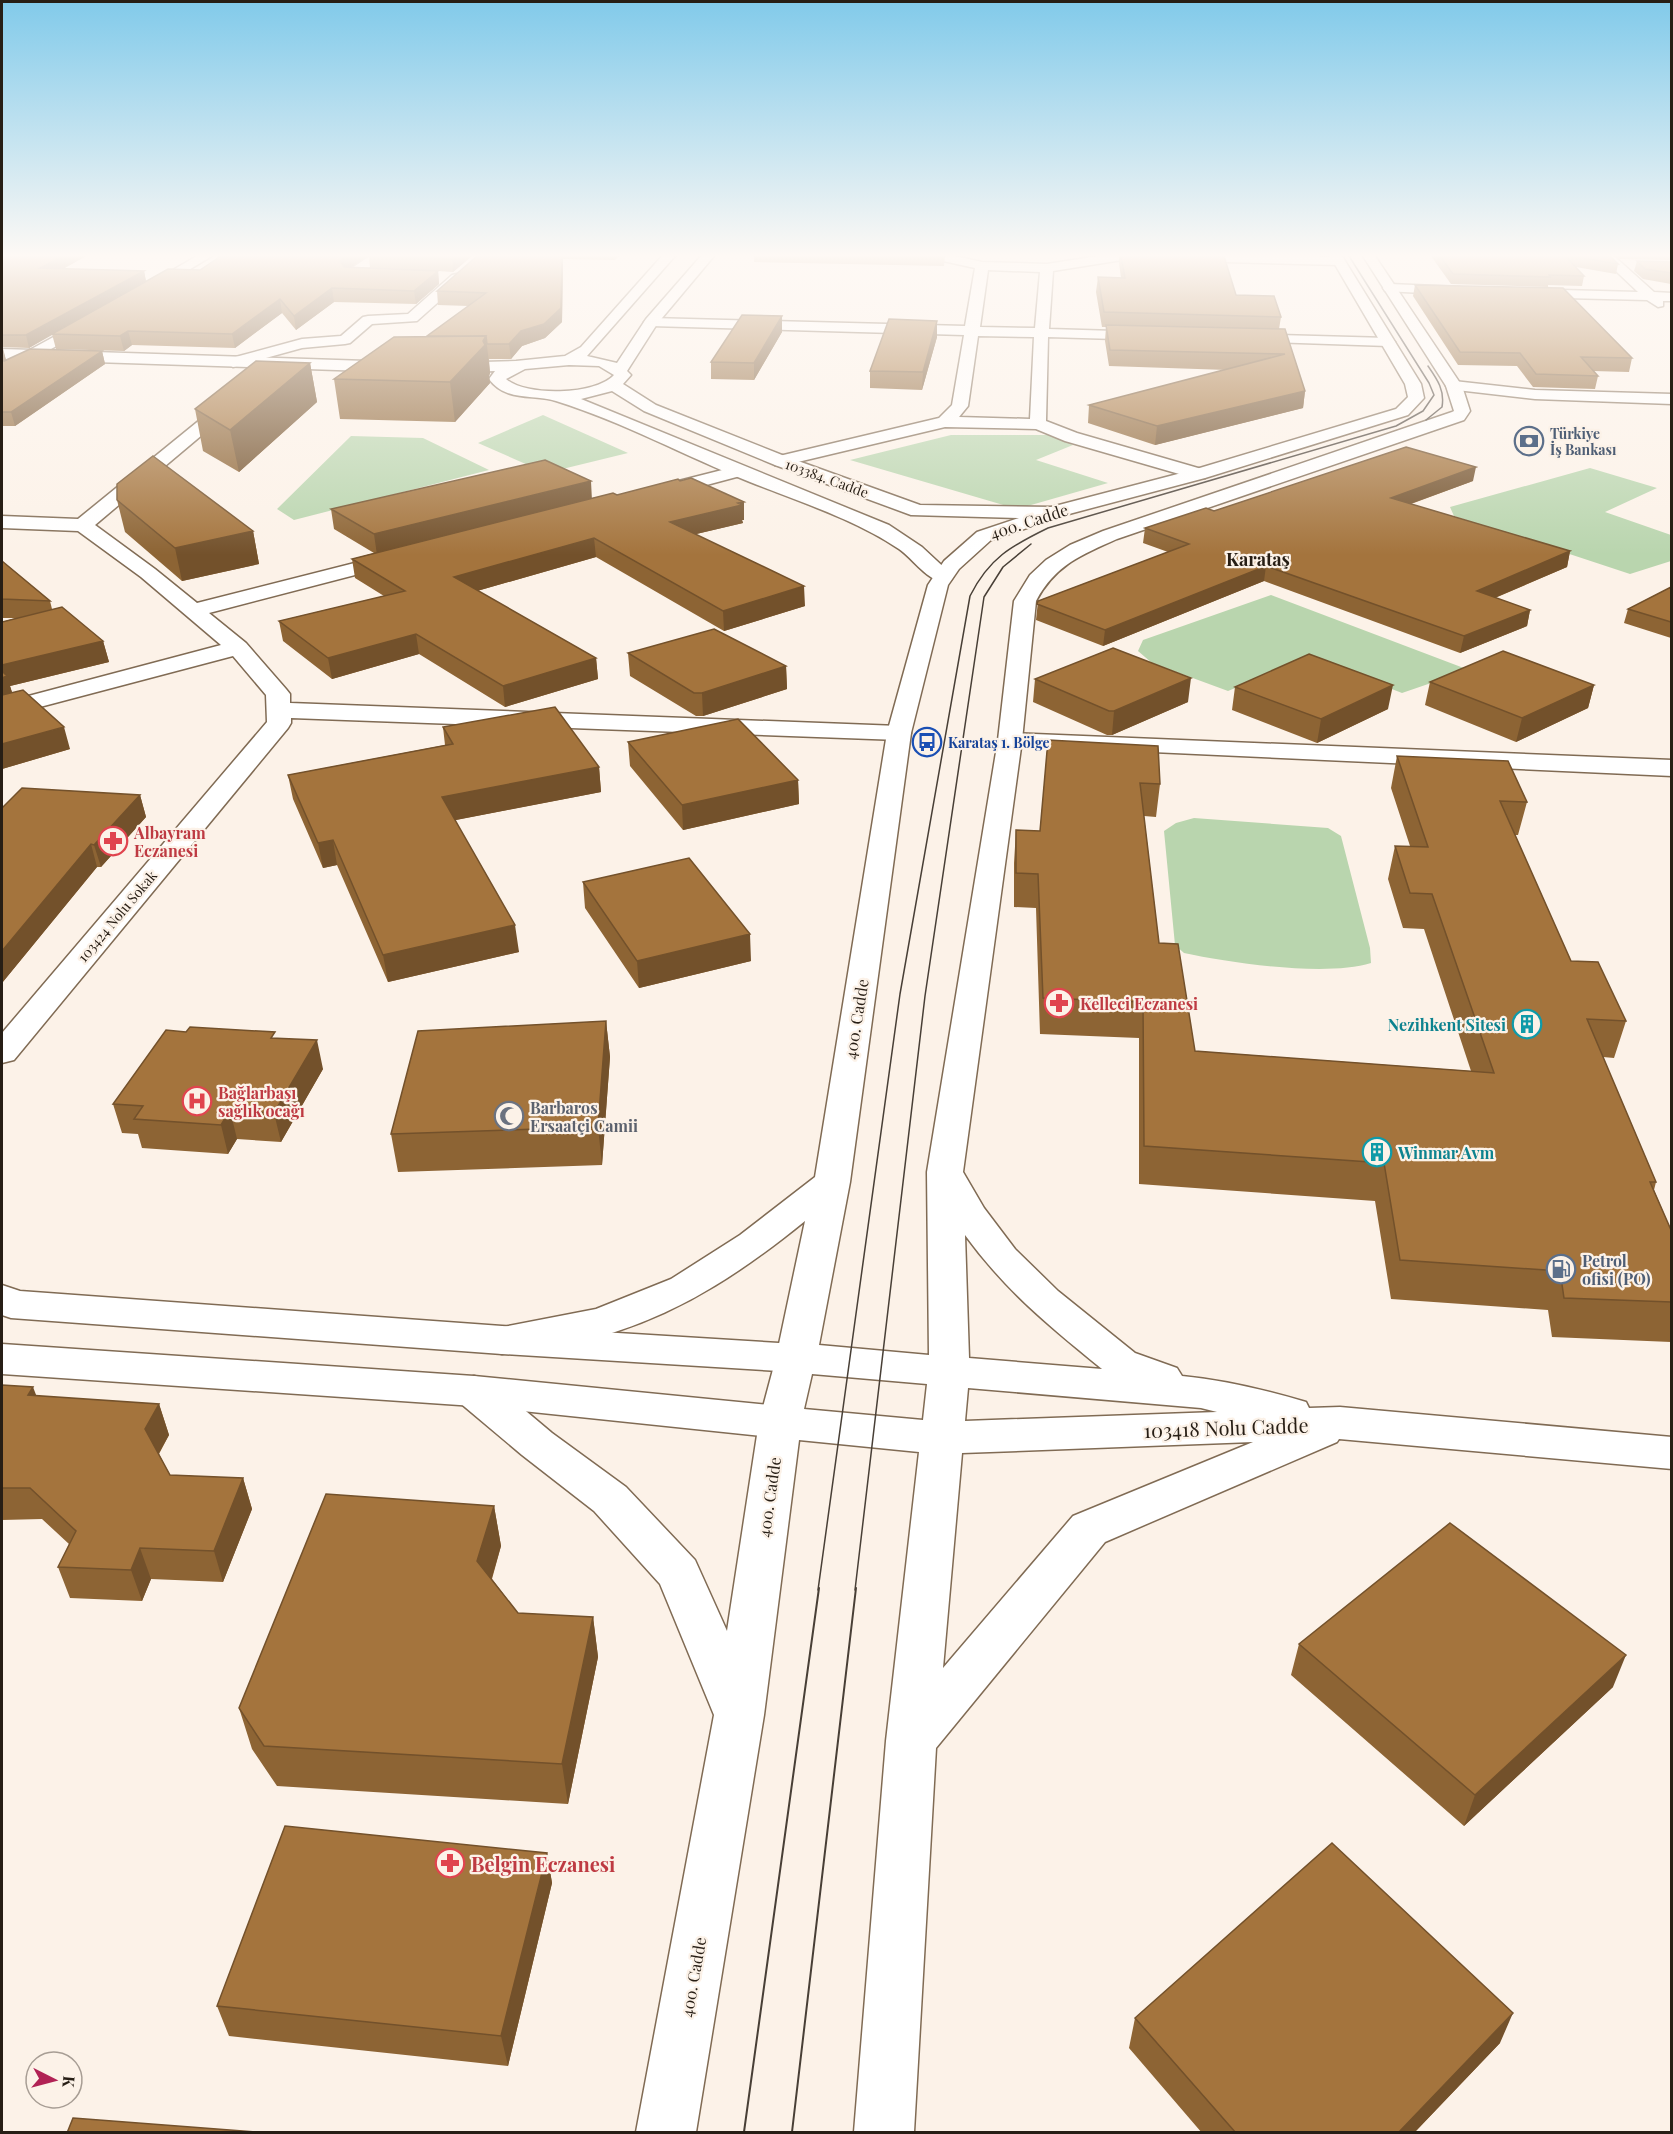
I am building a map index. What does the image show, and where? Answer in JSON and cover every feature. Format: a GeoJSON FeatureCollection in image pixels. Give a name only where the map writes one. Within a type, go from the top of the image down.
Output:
{"type":"FeatureCollection","features":[{"type":"Feature","properties":{"kind":"street"},"geometry":{"type":"LineString","coordinates":[[4,363],[29,356]]}},
{"type":"Feature","properties":{"kind":"street"},"geometry":{"type":"LineString","coordinates":[[48,356],[407,367]]}},
{"type":"Feature","properties":{"kind":"street"},"geometry":{"type":"LineString","coordinates":[[233,362],[256,356]]}},
{"type":"Feature","properties":{"kind":"street"},"geometry":{"type":"LineString","coordinates":[[568,360],[576,356]]}},
{"type":"Feature","properties":{"kind":"street"},"geometry":{"type":"LineString","coordinates":[[552,395],[588,392],[617,377],[630,356]]}},
{"type":"Feature","properties":{"kind":"street"},"geometry":{"type":"LineString","coordinates":[[945,422],[960,406],[967,356]]}},
{"type":"Feature","properties":{"kind":"street"},"geometry":{"type":"LineString","coordinates":[[1038,424],[1040,356]]}},
{"type":"Feature","properties":{"kind":"street","name":"400. Cadde"},"geometry":{"type":"LineString","coordinates":[[666,2133],[739,1715],[780,1422],[796,1358],[832,1182],[899,733],[935,593],[951,565],[984,536],[1053,513],[1199,474],[1402,412],[1416,398],[1413,384],[1396,356]]}},
{"type":"Feature","properties":{"kind":"street"},"geometry":{"type":"LineString","coordinates":[[1435,356],[1466,402]]}},
{"type":"Feature","properties":{"kind":"street","name":"103384. Cadde"},"geometry":{"type":"LineString","coordinates":[[430,368],[519,366],[568,360],[600,363],[650,408],[781,461],[918,511],[1053,513]]}},
{"type":"Feature","properties":{"kind":"street"},"geometry":{"type":"LineString","coordinates":[[4,363],[364,382]]}},
{"type":"Feature","properties":{"kind":"street"},"geometry":{"type":"LineString","coordinates":[[507,389],[497,380],[508,370],[519,366]]}},
{"type":"Feature","properties":{"kind":"street"},"geometry":{"type":"LineString","coordinates":[[83,525],[250,385]]}},
{"type":"Feature","properties":{"kind":"street"},"geometry":{"type":"LineString","coordinates":[[483,387],[552,395],[588,406],[738,471],[882,529],[915,551],[943,577]]}},
{"type":"Feature","properties":{"kind":"street"},"geometry":{"type":"LineString","coordinates":[[884,2133],[911,1741],[949,1371],[945,1172],[1010,740],[1025,601],[1037,579],[1053,564],[1077,549],[1110,535],[1458,416],[1466,402],[1500,393],[1549,397],[1671,399]]}},
{"type":"Feature","properties":{"kind":"street"},"geometry":{"type":"LineString","coordinates":[[1504,409],[1547,407],[1671,410]]}},
{"type":"Feature","properties":{"kind":"street"},"geometry":{"type":"LineString","coordinates":[[781,461],[945,422],[1038,424],[1071,437],[1199,474]]}},
{"type":"Feature","properties":{"kind":"street"},"geometry":{"type":"LineString","coordinates":[[634,498],[738,471]]}},
{"type":"Feature","properties":{"kind":"street"},"geometry":{"type":"LineString","coordinates":[[882,529],[922,531],[937,526],[934,517],[918,511]]}},
{"type":"Feature","properties":{"kind":"street"},"geometry":{"type":"LineString","coordinates":[[2,522],[83,525],[148,573],[238,648],[278,694],[279,710],[899,733]]}},
{"type":"Feature","properties":{"kind":"street"},"geometry":{"type":"LineString","coordinates":[[193,611],[414,554]]}},
{"type":"Feature","properties":{"kind":"street"},"geometry":{"type":"LineString","coordinates":[[2,711],[238,648]]}},
{"type":"Feature","properties":{"kind":"street","name":"103424 Nolu Sokak"},"geometry":{"type":"LineString","coordinates":[[2,1053],[279,723],[279,710]]}},
{"type":"Feature","properties":{"kind":"street"},"geometry":{"type":"LineString","coordinates":[[1010,740],[1671,768]]}},
{"type":"Feature","properties":{"kind":"street"},"geometry":{"type":"LineString","coordinates":[[945,1172],[969,1214],[1002,1258],[1044,1301],[1121,1363],[1201,1393]]}},
{"type":"Feature","properties":{"kind":"street"},"geometry":{"type":"LineString","coordinates":[[502,1340],[603,1322],[685,1288],[753,1244],[832,1182]]}},
{"type":"Feature","properties":{"kind":"street"},"geometry":{"type":"LineString","coordinates":[[2,1298],[12,1304],[502,1340],[796,1358],[1201,1393],[1340,1423]]}},
{"type":"Feature","properties":{"kind":"street","name":"103418 Nolu Cadde"},"geometry":{"type":"LineString","coordinates":[[2,1359],[474,1391],[943,1438],[1340,1423],[1671,1453]]}},
{"type":"Feature","properties":{"kind":"street"},"geometry":{"type":"LineString","coordinates":[[474,1391],[537,1444],[610,1499],[679,1573],[739,1715]]}},
{"type":"Feature","properties":{"kind":"street"},"geometry":{"type":"LineString","coordinates":[[911,1741],[1089,1529],[1340,1423]]}},
{"type":"Feature","properties":{"kind":"green space"},"geometry":{"type":"Polygon","coordinates":[[[543,415],[628,453],[546,473],[478,443],[543,415]]]}},
{"type":"Feature","properties":{"kind":"green space"},"geometry":{"type":"Polygon","coordinates":[[[951,435],[1053,435],[1073,445],[1036,460],[1108,483],[1017,509],[850,460],[951,435]]]}},
{"type":"Feature","properties":{"kind":"green space"},"geometry":{"type":"Polygon","coordinates":[[[351,436],[423,438],[489,470],[294,520],[277,509],[351,436]]]}},
{"type":"Feature","properties":{"kind":"green space"},"geometry":{"type":"Polygon","coordinates":[[[1590,468],[1657,488],[1605,512],[1671,535],[1671,561],[1630,574],[1454,516],[1450,507],[1590,468]]]}},
{"type":"Feature","properties":{"kind":"green space"},"geometry":{"type":"Polygon","coordinates":[[[1271,595],[1469,670],[1402,693],[1333,666],[1291,665],[1228,691],[1152,663],[1138,651],[1143,640],[1271,595]]]}},
{"type":"Feature","properties":{"kind":"green space"},"geometry":{"type":"Polygon","coordinates":[[[1194,818],[1328,828],[1341,836],[1370,948],[1371,963],[1352,967],[1304,969],[1227,961],[1184,953],[1175,945],[1164,831],[1176,823],[1194,818]]]}},
{"type":"Feature","properties":{"kind":"building"},"geometry":{"type":"Polygon","coordinates":[[[16,356],[95,356],[11,412],[2,412],[2,359],[4,361],[16,356]]]}},
{"type":"Feature","properties":{"kind":"building"},"geometry":{"type":"Polygon","coordinates":[[[367,356],[475,356],[450,382],[334,379],[367,356]]]}},
{"type":"Feature","properties":{"kind":"building"},"geometry":{"type":"Polygon","coordinates":[[[715,356],[758,356],[754,363],[711,362],[715,356]]]}},
{"type":"Feature","properties":{"kind":"building"},"geometry":{"type":"Polygon","coordinates":[[[876,356],[928,356],[923,372],[870,371],[876,356]]]}},
{"type":"Feature","properties":{"kind":"building"},"geometry":{"type":"Polygon","coordinates":[[[1279,356],[1294,356],[1305,391],[1157,426],[1089,405],[1279,356]]]}},
{"type":"Feature","properties":{"kind":"building"},"geometry":{"type":"Polygon","coordinates":[[[1522,356],[1630,356],[1632,358],[1581,357],[1598,376],[1536,374],[1522,356]]]}},
{"type":"Feature","properties":{"kind":"building"},"geometry":{"type":"Polygon","coordinates":[[[256,361],[310,363],[230,430],[195,409],[256,361]]]}},
{"type":"Feature","properties":{"kind":"building"},"geometry":{"type":"Polygon","coordinates":[[[1406,447],[1476,467],[1391,498],[1570,551],[1477,591],[1530,610],[1464,636],[1266,566],[1105,630],[1037,604],[1038,601],[1189,544],[1145,528],[1206,508],[1214,511],[1406,447]]]}},
{"type":"Feature","properties":{"kind":"building"},"geometry":{"type":"Polygon","coordinates":[[[153,456],[253,531],[175,548],[117,500],[117,484],[153,456]]]}},
{"type":"Feature","properties":{"kind":"building"},"geometry":{"type":"Polygon","coordinates":[[[545,460],[591,481],[374,534],[331,509],[545,460]]]}},
{"type":"Feature","properties":{"kind":"building"},"geometry":{"type":"Polygon","coordinates":[[[691,478],[744,502],[738,503],[742,505],[670,522],[804,586],[723,611],[594,538],[454,577],[596,658],[503,686],[416,634],[328,658],[279,621],[405,591],[352,559],[613,493],[617,495],[678,479],[680,481],[691,478]]]}},
{"type":"Feature","properties":{"kind":"building"},"geometry":{"type":"Polygon","coordinates":[[[2,561],[50,601],[2,599],[2,561]]]}},
{"type":"Feature","properties":{"kind":"building"},"geometry":{"type":"Polygon","coordinates":[[[1671,587],[1671,622],[1628,609],[1671,587]]]}},
{"type":"Feature","properties":{"kind":"building"},"geometry":{"type":"Polygon","coordinates":[[[62,607],[103,641],[2,665],[2,622],[62,607]]]}},
{"type":"Feature","properties":{"kind":"building"},"geometry":{"type":"Polygon","coordinates":[[[714,629],[786,666],[702,693],[694,693],[628,653],[714,629]]]}},
{"type":"Feature","properties":{"kind":"building"},"geometry":{"type":"Polygon","coordinates":[[[1113,648],[1191,678],[1114,711],[1109,711],[1035,679],[1113,648]]]}},
{"type":"Feature","properties":{"kind":"building"},"geometry":{"type":"Polygon","coordinates":[[[1503,651],[1594,685],[1522,718],[1430,682],[1503,651]]]}},
{"type":"Feature","properties":{"kind":"building"},"geometry":{"type":"Polygon","coordinates":[[[1309,654],[1393,685],[1321,719],[1235,687],[1309,654]]]}},
{"type":"Feature","properties":{"kind":"building"},"geometry":{"type":"Polygon","coordinates":[[[23,690],[64,727],[2,744],[2,695],[23,690]]]}},
{"type":"Feature","properties":{"kind":"building"},"geometry":{"type":"Polygon","coordinates":[[[555,707],[599,767],[442,797],[515,925],[383,955],[333,840],[318,843],[288,775],[453,744],[443,727],[555,707]]]}},
{"type":"Feature","properties":{"kind":"building"},"geometry":{"type":"Polygon","coordinates":[[[738,719],[798,780],[682,805],[628,742],[738,719]]]}},
{"type":"Feature","properties":{"kind":"building"},"geometry":{"type":"Polygon","coordinates":[[[1048,740],[1158,746],[1160,784],[1140,783],[1159,943],[1178,944],[1195,1051],[1494,1073],[1432,894],[1410,893],[1395,846],[1428,847],[1397,756],[1508,761],[1527,802],[1500,801],[1571,961],[1598,962],[1626,1021],[1587,1019],[1656,1182],[1650,1182],[1671,1230],[1671,1302],[1564,1298],[1560,1271],[1400,1260],[1384,1163],[1144,1146],[1143,1002],[1043,998],[1038,874],[1016,873],[1016,830],[1040,831],[1048,740]]]}},
{"type":"Feature","properties":{"kind":"building"},"geometry":{"type":"Polygon","coordinates":[[[22,788],[140,795],[94,845],[91,844],[2,951],[2,808],[22,788]]]}},
{"type":"Feature","properties":{"kind":"building"},"geometry":{"type":"Polygon","coordinates":[[[689,858],[750,934],[637,961],[583,882],[689,858]]]}},
{"type":"Feature","properties":{"kind":"building","name":"Barbaros Ersaatçi Camii"},"geometry":{"type":"Polygon","coordinates":[[[606,1021],[598,1127],[391,1134],[418,1031],[606,1021]]]}},
{"type":"Feature","properties":{"kind":"building"},"geometry":{"type":"Polygon","coordinates":[[[190,1027],[275,1032],[271,1038],[317,1040],[274,1113],[230,1110],[221,1125],[134,1119],[143,1106],[113,1104],[166,1030],[186,1032],[190,1027]]]}},
{"type":"Feature","properties":{"kind":"building"},"geometry":{"type":"Polygon","coordinates":[[[2,1385],[33,1387],[28,1395],[159,1404],[145,1429],[170,1475],[243,1478],[214,1551],[140,1548],[131,1570],[58,1567],[76,1531],[30,1488],[2,1488],[2,1385]]]}},
{"type":"Feature","properties":{"kind":"building"},"geometry":{"type":"Polygon","coordinates":[[[326,1494],[494,1506],[477,1561],[518,1613],[593,1617],[562,1764],[264,1746],[239,1708],[326,1494]]]}},
{"type":"Feature","properties":{"kind":"building"},"geometry":{"type":"Polygon","coordinates":[[[1450,1523],[1626,1655],[1475,1795],[1299,1644],[1450,1523]]]}},
{"type":"Feature","properties":{"kind":"building"},"geometry":{"type":"Polygon","coordinates":[[[285,1826],[547,1853],[501,2036],[217,2006],[285,1826]]]}},
{"type":"Feature","properties":{"kind":"building"},"geometry":{"type":"Polygon","coordinates":[[[1332,1843],[1513,2013],[1398,2133],[1236,2133],[1135,2018],[1332,1843]]]}},
{"type":"Feature","properties":{"kind":"building"},"geometry":{"type":"Polygon","coordinates":[[[73,2118],[270,2133],[67,2133],[73,2118]]]}},
{"type":"Feature","properties":{"kind":"tram line"},"geometry":{"type":"LineString","coordinates":[[818,1590],[900,994],[970,596],[985,572],[1002,554],[1048,528],[1396,426],[1423,411],[1434,395],[1412,356]]}},
{"type":"Feature","properties":{"kind":"tram line"},"geometry":{"type":"LineString","coordinates":[[1426,420],[1442,407],[1443,401],[1440,385],[1428,366]]}},
{"type":"Feature","properties":{"kind":"tram line"},"geometry":{"type":"LineString","coordinates":[[855,1590],[925,996],[984,597],[1003,567],[1031,544]]}},
{"type":"Feature","properties":{"kind":"tram line"},"geometry":{"type":"LineString","coordinates":[[744,2132],[819,1588]]}},
{"type":"Feature","properties":{"kind":"tram line"},"geometry":{"type":"LineString","coordinates":[[792,2132],[856,1588]]}},
{"type":"Feature","properties":{"kind":"place","name":"Türkiye İş Bankası"},"geometry":{"type":"Point","coordinates":[1529,441]}},
{"type":"Feature","properties":{"kind":"place","name":"Karataş 1. Bölge"},"geometry":{"type":"Point","coordinates":[927,742]}},
{"type":"Feature","properties":{"kind":"place","name":"Albayram Eczanesi"},"geometry":{"type":"Point","coordinates":[113,841]}},
{"type":"Feature","properties":{"kind":"place","name":"Kelleci Eczanesi"},"geometry":{"type":"Point","coordinates":[1059,1003]}},
{"type":"Feature","properties":{"kind":"place","name":"Nezihkent Sitesi"},"geometry":{"type":"Point","coordinates":[1527,1024]}},
{"type":"Feature","properties":{"kind":"place","name":"Bağlarbaşı sağlık ocağı"},"geometry":{"type":"Point","coordinates":[197,1101]}},
{"type":"Feature","properties":{"kind":"place","name":"Barbaros Ersaatçi Camii"},"geometry":{"type":"Point","coordinates":[509,1116]}},
{"type":"Feature","properties":{"kind":"place","name":"Winmar Avm"},"geometry":{"type":"Point","coordinates":[1377,1152]}},
{"type":"Feature","properties":{"kind":"place","name":"Petrol ofisi (PO)"},"geometry":{"type":"Point","coordinates":[1561,1269]}},
{"type":"Feature","properties":{"kind":"place","name":"Belgin Eczanesi"},"geometry":{"type":"Point","coordinates":[450,1863]}},
{"type":"Feature","properties":{"kind":"district","name":"Karataş"},"geometry":{"type":"Point","coordinates":[1258,559]}}]}
